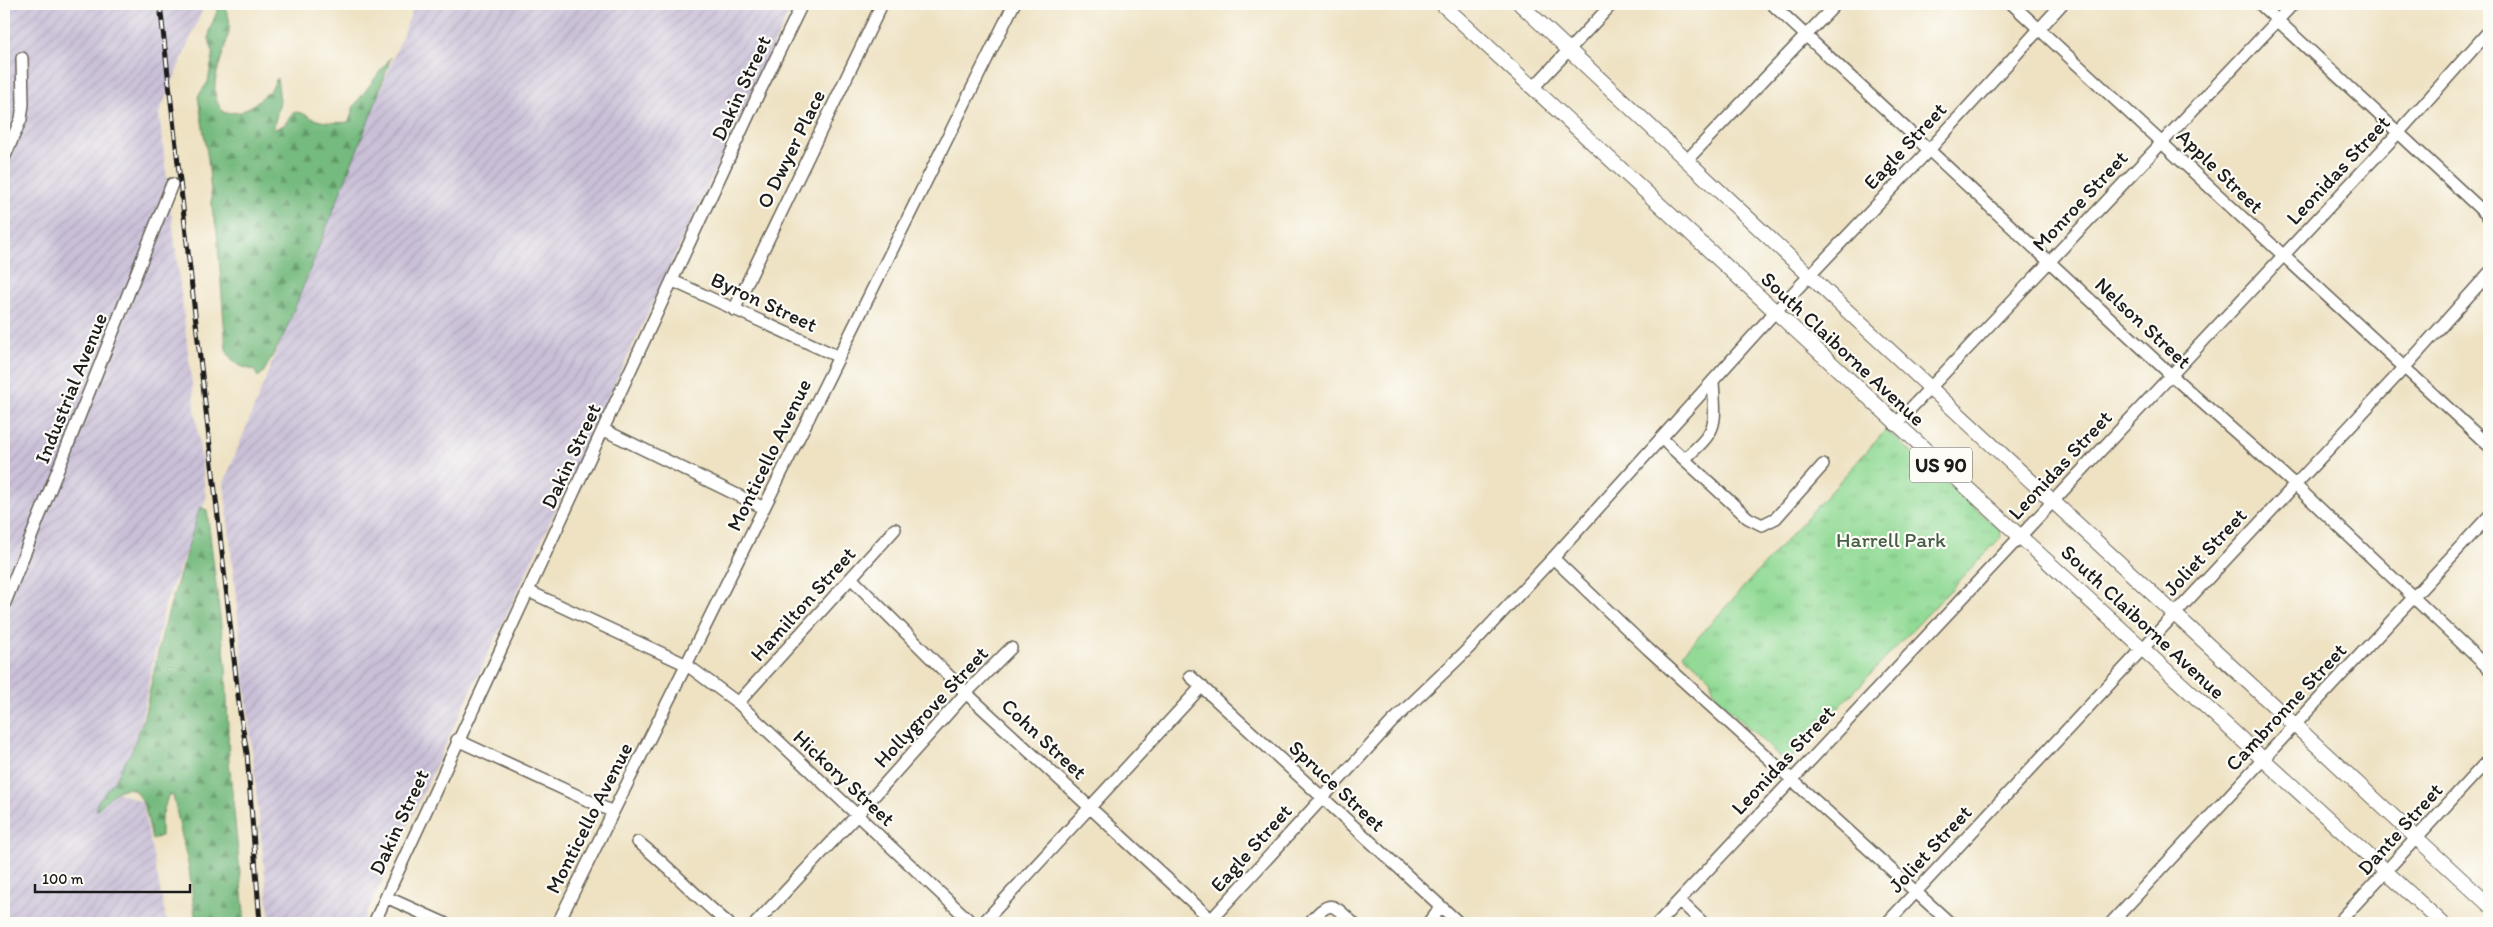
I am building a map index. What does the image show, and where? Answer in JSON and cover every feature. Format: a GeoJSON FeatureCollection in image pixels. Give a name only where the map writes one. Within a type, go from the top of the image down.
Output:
{"type":"FeatureCollection","features":[{"type":"Feature","properties":{"kind":"main road","name":"South Claiborne Avenue"},"geometry":{"type":"LineString","coordinates":[[1442,4],[1895,425],[2020,535],[2442,923]]}},
{"type":"Feature","properties":{"kind":"main road","name":"South Claiborne Avenue"},"geometry":{"type":"LineString","coordinates":[[1520,4],[1930,388],[2489,905]]}},
{"type":"Feature","properties":{"kind":"street","name":"Dakin Street"},"geometry":{"type":"LineString","coordinates":[[374,923],[457,740],[604,430],[802,4]]}},
{"type":"Feature","properties":{"kind":"street","name":"O Dwyer Place"},"geometry":{"type":"LineString","coordinates":[[734,310],[882,4]]}},
{"type":"Feature","properties":{"kind":"street","name":"Monticello Avenue"},"geometry":{"type":"LineString","coordinates":[[558,923],[1014,4]]}},
{"type":"Feature","properties":{"kind":"street"},"geometry":{"type":"LineString","coordinates":[[1533,88],[1612,4]]}},
{"type":"Feature","properties":{"kind":"street","name":"Nelson Street"},"geometry":{"type":"LineString","coordinates":[[1772,4],[2170,374],[2294,484],[2489,669]]}},
{"type":"Feature","properties":{"kind":"street"},"geometry":{"type":"LineString","coordinates":[[1687,160],[1836,4]]}},
{"type":"Feature","properties":{"kind":"street","name":"Apple Street"},"geometry":{"type":"LineString","coordinates":[[2012,4],[2162,140],[2282,256],[2489,446]]}},
{"type":"Feature","properties":{"kind":"street","name":"Eagle Street"},"geometry":{"type":"LineString","coordinates":[[1212,922],[1391,723],[1464,653],[1553,558],[1809,274],[1929,150],[2062,4]]}},
{"type":"Feature","properties":{"kind":"street"},"geometry":{"type":"LineString","coordinates":[[2260,4],[2489,217]]}},
{"type":"Feature","properties":{"kind":"street","name":"Monroe Street"},"geometry":{"type":"LineString","coordinates":[[1895,425],[2162,140],[2293,4]]}},
{"type":"Feature","properties":{"kind":"street","name":"Leonidas Street"},"geometry":{"type":"LineString","coordinates":[[1658,923],[2170,374],[2399,132],[2489,31]]}},
{"type":"Feature","properties":{"kind":"street"},"geometry":{"type":"LineString","coordinates":[[4,158],[21,119],[23,104],[22,58]]}},
{"type":"Feature","properties":{"kind":"street","name":"Industrial Avenue"},"geometry":{"type":"LineString","coordinates":[[4,605],[130,294],[172,184]]}},
{"type":"Feature","properties":{"kind":"street","name":"Joliet Street"},"geometry":{"type":"LineString","coordinates":[[1887,923],[2174,612],[2404,367],[2489,273]]}},
{"type":"Feature","properties":{"kind":"street","name":"Byron Street"},"geometry":{"type":"LineString","coordinates":[[673,281],[839,357]]}},
{"type":"Feature","properties":{"kind":"street"},"geometry":{"type":"LineString","coordinates":[[1684,459],[1704,443],[1712,430],[1714,415],[1712,382]]}},
{"type":"Feature","properties":{"kind":"street"},"geometry":{"type":"LineString","coordinates":[[604,430],[764,508]]}},
{"type":"Feature","properties":{"kind":"street"},"geometry":{"type":"LineString","coordinates":[[1661,438],[1753,523],[1762,525],[1776,518],[1823,465]]}},
{"type":"Feature","properties":{"kind":"street","name":"Cambronne Street"},"geometry":{"type":"LineString","coordinates":[[2111,923],[2489,516]]}},
{"type":"Feature","properties":{"kind":"street","name":"Hamilton Street"},"geometry":{"type":"LineString","coordinates":[[738,703],[895,529]]}},
{"type":"Feature","properties":{"kind":"street"},"geometry":{"type":"LineString","coordinates":[[1553,558],[1648,649],[1950,923]]}},
{"type":"Feature","properties":{"kind":"street","name":"Cohn Street"},"geometry":{"type":"LineString","coordinates":[[852,578],[966,693],[1212,922]]}},
{"type":"Feature","properties":{"kind":"street","name":"Hickory Street"},"geometry":{"type":"LineString","coordinates":[[528,591],[687,664],[738,703],[972,923]]}},
{"type":"Feature","properties":{"kind":"street","name":"Hollygrove Street"},"geometry":{"type":"LineString","coordinates":[[756,923],[857,815],[966,693],[1011,648]]}},
{"type":"Feature","properties":{"kind":"street","name":"Spruce Street"},"geometry":{"type":"LineString","coordinates":[[1190,676],[1459,923]]}},
{"type":"Feature","properties":{"kind":"street"},"geometry":{"type":"LineString","coordinates":[[983,923],[1202,686]]}},
{"type":"Feature","properties":{"kind":"street"},"geometry":{"type":"LineString","coordinates":[[457,740],[613,812]]}},
{"type":"Feature","properties":{"kind":"street","name":"Dante Street"},"geometry":{"type":"LineString","coordinates":[[2338,923],[2489,759]]}},
{"type":"Feature","properties":{"kind":"street"},"geometry":{"type":"LineString","coordinates":[[638,842],[663,861],[695,896],[728,923]]}},
{"type":"Feature","properties":{"kind":"street"},"geometry":{"type":"LineString","coordinates":[[386,897],[444,923]]}},
{"type":"Feature","properties":{"kind":"street"},"geometry":{"type":"LineString","coordinates":[[1680,901],[1703,923]]}},
{"type":"Feature","properties":{"kind":"street"},"geometry":{"type":"LineString","coordinates":[[1309,923],[1323,908],[1332,906],[1336,907],[1353,923]]}},
{"type":"Feature","properties":{"kind":"street"},"geometry":{"type":"LineString","coordinates":[[1428,923],[1441,907]]}},
{"type":"Feature","properties":{"kind":"shaded area"},"geometry":{"type":"Polygon","coordinates":[[[4,4],[205,4],[159,113],[206,499],[165,605],[139,731],[114,791],[142,802],[167,923],[4,923],[4,4]]]}},
{"type":"Feature","properties":{"kind":"shaded area"},"geometry":{"type":"Polygon","coordinates":[[[415,4],[793,4],[362,923],[270,923],[224,483],[415,4]]]}},
{"type":"Feature","properties":{"kind":"green space"},"geometry":{"type":"Polygon","coordinates":[[[220,4],[223,4],[228,15],[229,29],[216,78],[217,102],[224,113],[241,112],[271,90],[277,78],[280,101],[273,130],[284,125],[294,112],[325,122],[349,122],[354,106],[391,57],[374,107],[284,335],[263,373],[258,377],[254,370],[240,366],[234,361],[226,349],[217,230],[213,215],[208,159],[198,96],[208,82],[213,55],[209,38],[210,29],[220,4]]]}},
{"type":"Feature","properties":{"kind":"green space","name":"Harrell Park"},"geometry":{"type":"Polygon","coordinates":[[[1886,430],[2000,530],[2001,537],[1786,763],[1715,696],[1710,678],[1683,654],[1886,430]]]}},
{"type":"Feature","properties":{"kind":"green space"},"geometry":{"type":"Polygon","coordinates":[[[200,507],[207,510],[226,667],[229,761],[245,923],[196,923],[189,869],[173,795],[168,796],[161,819],[161,836],[152,840],[146,812],[137,792],[130,789],[121,790],[110,797],[96,811],[98,801],[114,781],[132,750],[144,717],[163,630],[200,507]]]}},
{"type":"Feature","properties":{"kind":"railway"},"geometry":{"type":"LineString","coordinates":[[160,4],[240,712],[247,753],[260,923]]}}]}
